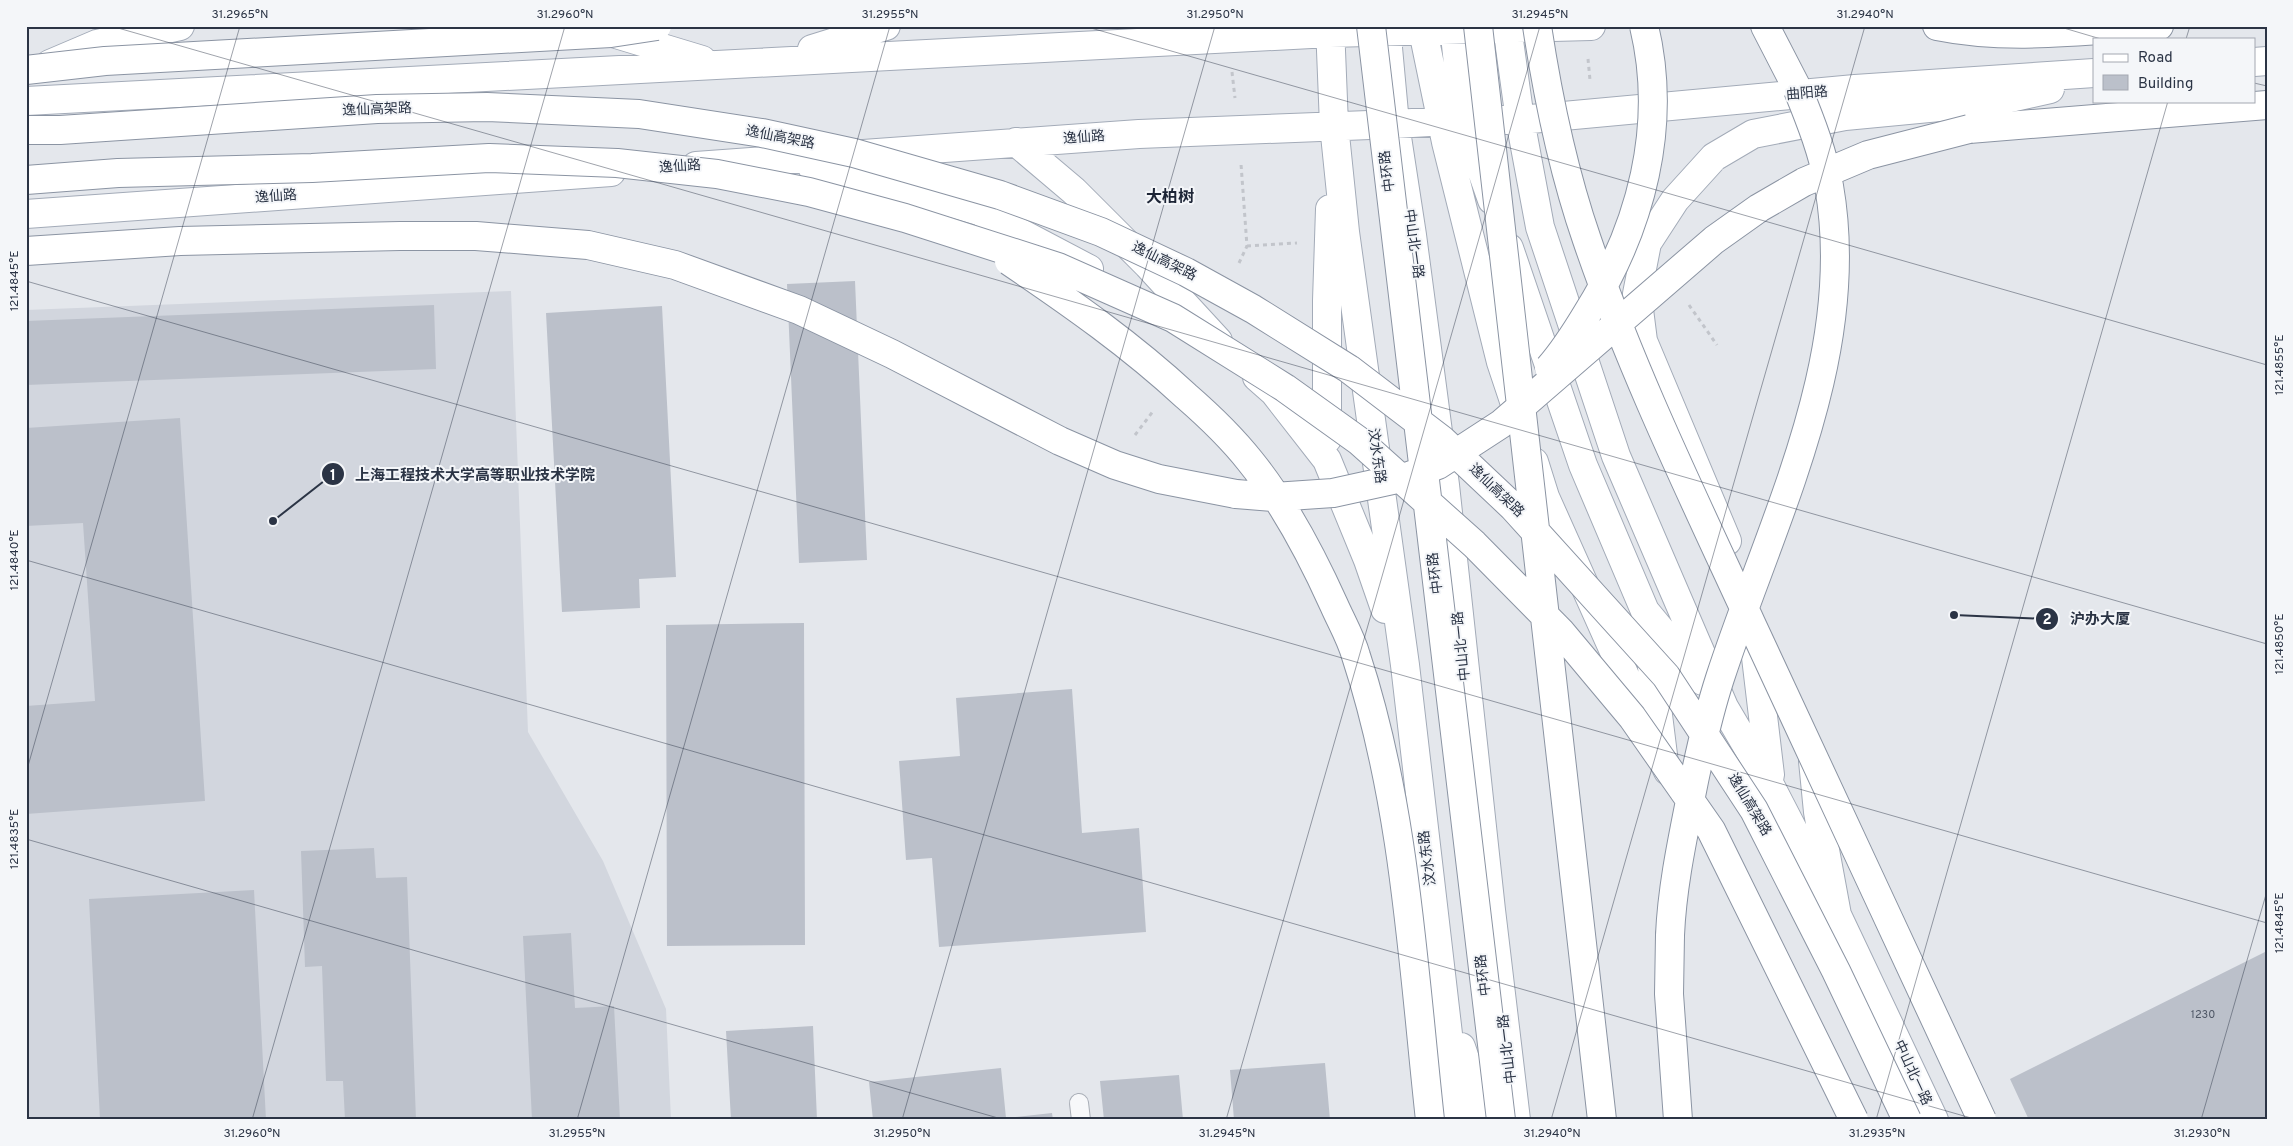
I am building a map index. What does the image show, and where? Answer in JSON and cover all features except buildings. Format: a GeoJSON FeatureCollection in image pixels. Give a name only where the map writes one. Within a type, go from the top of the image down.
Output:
{"type":"FeatureCollection","features":[{"type":"Feature","properties":{"kind":"main road"},"geometry":{"type":"LineString","coordinates":[[26,71],[97,44],[180,26]]}},
{"type":"Feature","properties":{"kind":"main road"},"geometry":{"type":"LineString","coordinates":[[590,26],[720,65]]}},
{"type":"Feature","properties":{"kind":"main road"},"geometry":{"type":"LineString","coordinates":[[26,71],[115,61],[611,33],[657,26]]}},
{"type":"Feature","properties":{"kind":"main road"},"geometry":{"type":"LineString","coordinates":[[760,64],[886,26]]}},
{"type":"Feature","properties":{"kind":"main road"},"geometry":{"type":"LineString","coordinates":[[1537,26],[1546,86],[1566,166],[1586,238],[1610,306],[1688,487],[1982,1120]]}},
{"type":"Feature","properties":{"kind":"main road"},"geometry":{"type":"LineString","coordinates":[[26,101],[760,64],[1330,29],[1381,28],[1423,31],[1462,28],[1592,26]]}},
{"type":"Feature","properties":{"kind":"main road"},"geometry":{"type":"LineString","coordinates":[[1501,424],[1563,352],[1602,290],[1623,248],[1634,218],[1647,171],[1652,123],[1651,66],[1644,26]]}},
{"type":"Feature","properties":{"kind":"main road"},"geometry":{"type":"LineString","coordinates":[[1678,1120],[1669,994],[1671,904],[1681,844],[1700,751],[1719,679],[1810,419],[1827,343],[1833,286],[1834,243],[1829,188],[1819,144],[1798,90],[1765,26]]}},
{"type":"Feature","properties":{"kind":"main road"},"geometry":{"type":"LineString","coordinates":[[1937,26],[1967,32],[2015,34],[2160,26]]}},
{"type":"Feature","properties":{"kind":"main road","name":"中山北一路"},"geometry":{"type":"LineString","coordinates":[[1381,28],[1412,235],[1445,485],[1513,1117]]}},
{"type":"Feature","properties":{"kind":"main road","name":"中环路"},"geometry":{"type":"LineString","coordinates":[[1381,28],[1513,1117]]}},
{"type":"Feature","properties":{"kind":"main road"},"geometry":{"type":"LineString","coordinates":[[1453,120],[1462,28]]}},
{"type":"Feature","properties":{"kind":"main road"},"geometry":{"type":"LineString","coordinates":[[1462,28],[1602,1120]]}},
{"type":"Feature","properties":{"kind":"main road","name":"中山北一路"},"geometry":{"type":"LineString","coordinates":[[1507,28],[1520,120],[1532,172],[1540,227],[1616,456],[1724,707],[1771,787],[1838,915],[1934,1120]]}},
{"type":"Feature","properties":{"kind":"main road"},"geometry":{"type":"LineString","coordinates":[[1326,460],[1327,301],[1334,125],[1330,29]]}},
{"type":"Feature","properties":{"kind":"main road"},"geometry":{"type":"LineString","coordinates":[[1423,31],[1453,120],[1501,362],[1545,497],[1664,763]]}},
{"type":"Feature","properties":{"kind":"main road","name":"曲阳路"},"geometry":{"type":"LineString","coordinates":[[1453,120],[1520,120],[1855,89],[2093,73]]}},
{"type":"Feature","properties":{"kind":"main road"},"geometry":{"type":"LineString","coordinates":[[1838,915],[1818,812],[1810,737],[1787,670],[1748,594],[1643,341],[1637,294],[1647,243],[1675,200],[1714,157],[1753,134],[1845,116],[1992,102],[2093,79]]}},
{"type":"Feature","properties":{"kind":"main road"},"geometry":{"type":"LineString","coordinates":[[26,251],[180,241],[400,236],[476,236],[588,245],[675,265],[799,310],[892,354],[1060,441],[1115,465],[1159,479],[1236,494],[1274,497],[1333,493],[1406,477],[1438,465],[1501,424],[1714,240],[1759,208],[1804,182],[1868,155],[1969,129],[2267,104]]}},
{"type":"Feature","properties":{"kind":"main road","name":"逸仙高架路"},"geometry":{"type":"LineString","coordinates":[[26,130],[60,130],[376,108],[487,107],[639,114],[762,133],[854,153],[1000,195],[1101,232],[1186,272],[1254,309],[1349,369],[1442,440],[1513,507],[1666,676],[1754,810],[1836,971],[1907,1120]]}},
{"type":"Feature","properties":{"kind":"main road","name":"中山北一路"},"geometry":{"type":"LineString","coordinates":[[1453,120],[1582,465],[1645,611],[1724,707]]}},
{"type":"Feature","properties":{"kind":"main road","name":"逸仙路"},"geometry":{"type":"LineString","coordinates":[[26,214],[1016,142],[1139,134],[1453,120]]}},
{"type":"Feature","properties":{"kind":"main road","name":"汶水东路"},"geometry":{"type":"LineString","coordinates":[[1334,125],[1345,232],[1405,665],[1458,1120]]}},
{"type":"Feature","properties":{"kind":"main road"},"geometry":{"type":"LineString","coordinates":[[1016,142],[1074,191],[1148,265],[1209,332],[1274,392],[1326,460],[1368,560],[1405,665]]}},
{"type":"Feature","properties":{"kind":"main road"},"geometry":{"type":"LineString","coordinates":[[26,180],[118,173],[312,168],[489,158],[617,163],[717,174],[809,192],[905,218],[1058,267],[1173,318],[1285,388],[1359,441],[1474,544],[1560,631],[1632,717],[1711,830],[1854,1120]]}},
{"type":"Feature","properties":{"kind":"main road"},"geometry":{"type":"LineString","coordinates":[[779,160],[858,176],[979,212],[1209,332]]}},
{"type":"Feature","properties":{"kind":"main road"},"geometry":{"type":"LineString","coordinates":[[981,242],[1081,309],[1155,367],[1220,426],[1250,461],[1284,509],[1316,567],[1356,653],[1380,740],[1399,836],[1430,1120]]}},
{"type":"Feature","properties":{"kind":"main road"},"geometry":{"type":"LineString","coordinates":[[1748,594],[1771,787]]}},
{"type":"Feature","properties":{"kind":"main road","name":"中山北一路"},"geometry":{"type":"LineString","coordinates":[[1645,611],[1664,763],[1741,910],[1840,1120]]}},
{"type":"Feature","properties":{"kind":"main road"},"geometry":{"type":"LineString","coordinates":[[1444,1001],[1486,1120]]}},
{"type":"Feature","properties":{"kind":"shaded area"},"geometry":{"type":"Polygon","coordinates":[[[511,291],[528,732],[603,861],[666,1009],[671,1120],[26,1120],[26,310],[511,291]]]}},
{"type":"Feature","properties":{"kind":"place","name":"上海工程技术大学高等职业技术学院"},"geometry":{"type":"Point","coordinates":[273,521]}},
{"type":"Feature","properties":{"kind":"place","name":"沪办大厦"},"geometry":{"type":"Point","coordinates":[1954,615]}},
{"type":"Feature","properties":{"kind":"district","name":"大柏树"},"geometry":{"type":"Point","coordinates":[1170,198]}}]}
